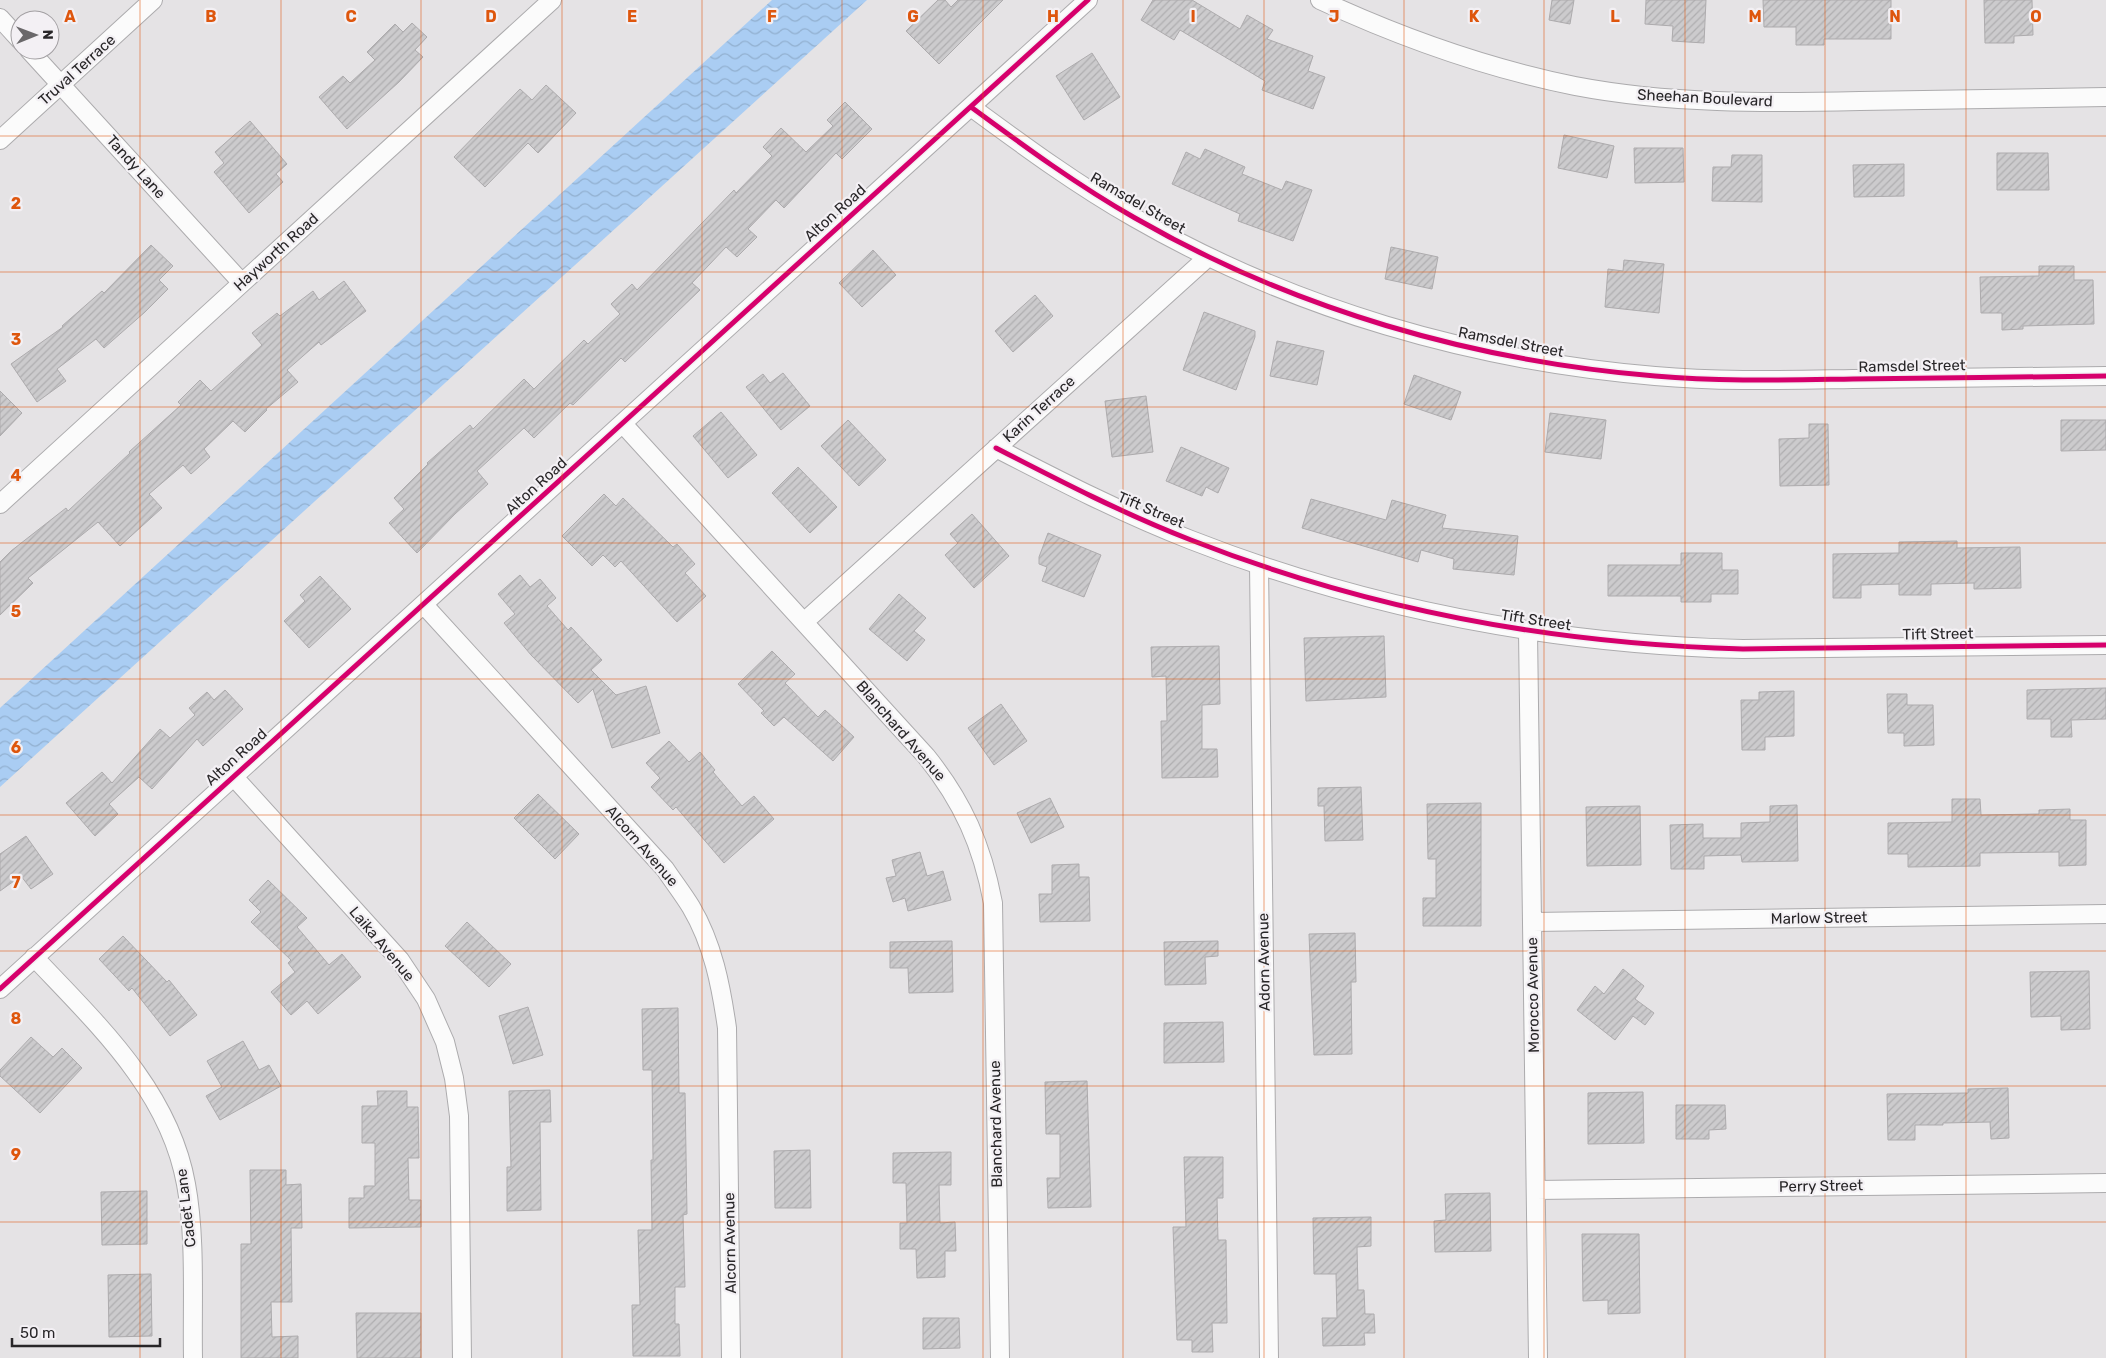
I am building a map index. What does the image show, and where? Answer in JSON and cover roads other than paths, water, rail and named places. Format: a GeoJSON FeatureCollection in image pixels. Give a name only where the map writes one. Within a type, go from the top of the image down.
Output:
{"type":"FeatureCollection","features":[{"type":"Feature","properties":{"kind":"street","name":"Truval Terrace"},"geometry":{"type":"LineString","coordinates":[[0,140],[153,0]]}},
{"type":"Feature","properties":{"kind":"street","name":"Hayworth Road"},"geometry":{"type":"LineString","coordinates":[[0,504],[552,0]]}},
{"type":"Feature","properties":{"kind":"street","name":"Alton Road"},"geometry":{"type":"LineString","coordinates":[[0,989],[1088,0]]}},
{"type":"Feature","properties":{"kind":"street","name":"Sheehan Boulevard"},"geometry":{"type":"LineString","coordinates":[[1320,0],[1377,26],[1442,50],[1508,71],[1576,86],[1645,96],[1713,102],[2106,97]]}},
{"type":"Feature","properties":{"kind":"street"},"geometry":{"type":"LineString","coordinates":[[0,18],[10,29]]}},
{"type":"Feature","properties":{"kind":"street","name":"Tandy Lane"},"geometry":{"type":"LineString","coordinates":[[38,60],[242,283]]}},
{"type":"Feature","properties":{"kind":"street","name":"Ramsdel Street"},"geometry":{"type":"LineString","coordinates":[[971,106],[1024,147],[1079,184],[1136,219],[1208,257],[1311,300],[1416,334],[1525,359],[1591,370],[1657,376],[1723,380],[2106,376]]}},
{"type":"Feature","properties":{"kind":"street","name":"Karin Terrace"},"geometry":{"type":"LineString","coordinates":[[804,622],[1208,257]]}},
{"type":"Feature","properties":{"kind":"street","name":"Blanchard Avenue"},"geometry":{"type":"LineString","coordinates":[[623,424],[944,778],[972,827],[988,876],[993,903],[1000,1358]]}},
{"type":"Feature","properties":{"kind":"street","name":"Tift Street"},"geometry":{"type":"LineString","coordinates":[[996,448],[1116,508],[1190,540],[1258,566],[1388,604],[1528,632],[1635,644],[1743,649],[2106,644]]}},
{"type":"Feature","properties":{"kind":"street","name":"Adorn Avenue"},"geometry":{"type":"LineString","coordinates":[[1258,566],[1269,1358]]}},
{"type":"Feature","properties":{"kind":"street","name":"Alcorn Avenue"},"geometry":{"type":"LineString","coordinates":[[424,605],[665,869],[692,907],[711,950],[721,986],[727,1028],[731,1358]]}},
{"type":"Feature","properties":{"kind":"street","name":"Morocco Avenue"},"geometry":{"type":"LineString","coordinates":[[1528,632],[1538,1358]]}},
{"type":"Feature","properties":{"kind":"street","name":"Laika Avenue"},"geometry":{"type":"LineString","coordinates":[[233,776],[400,960],[426,999],[445,1042],[454,1078],[459,1116],[462,1358]]}},
{"type":"Feature","properties":{"kind":"street","name":"Marlow Street"},"geometry":{"type":"LineString","coordinates":[[1532,922],[2106,914]]}},
{"type":"Feature","properties":{"kind":"street","name":"Cadet Lane"},"geometry":{"type":"LineString","coordinates":[[34,957],[138,1073],[160,1109],[178,1152],[186,1184],[191,1221],[193,1358]]}},
{"type":"Feature","properties":{"kind":"street","name":"Perry Street"},"geometry":{"type":"LineString","coordinates":[[1536,1190],[2106,1183]]}},
{"type":"Feature","properties":{"kind":"water"},"geometry":{"type":"Polygon","coordinates":[[[772,0],[867,0],[0,787],[0,708],[772,0]]]}}]}
